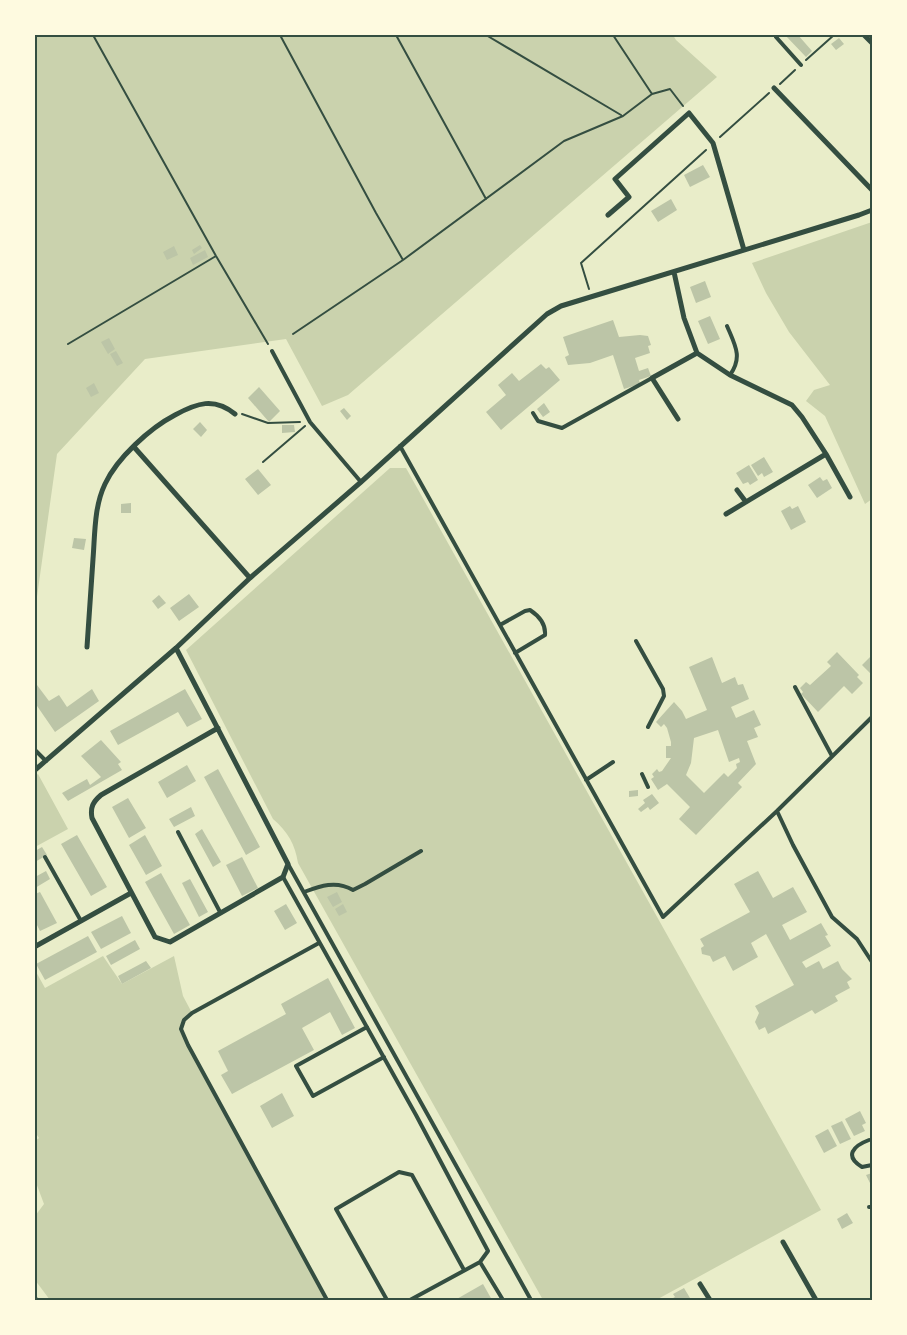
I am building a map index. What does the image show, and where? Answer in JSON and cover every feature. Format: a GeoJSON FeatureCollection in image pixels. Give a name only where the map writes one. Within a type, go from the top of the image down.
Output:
{"type":"FeatureCollection","features":[{"type":"Feature","properties":{"kind":"street"},"geometry":{"type":"LineString","coordinates":[[864,35],[872,43]]}},
{"type":"Feature","properties":{"kind":"street"},"geometry":{"type":"LineString","coordinates":[[774,88],[872,190]]}},
{"type":"Feature","properties":{"kind":"street"},"geometry":{"type":"LineString","coordinates":[[608,215],[629,196],[615,179],[689,113],[713,143],[744,250]]}},
{"type":"Feature","properties":{"kind":"street"},"geometry":{"type":"LineString","coordinates":[[35,770],[176,648],[250,578],[361,482],[547,314],[561,306],[872,210]]}},
{"type":"Feature","properties":{"kind":"street"},"geometry":{"type":"LineString","coordinates":[[674,272],[684,318],[698,353],[730,375],[792,405],[826,454],[850,497]]}},
{"type":"Feature","properties":{"kind":"street"},"geometry":{"type":"LineString","coordinates":[[678,419],[652,378],[698,353]]}},
{"type":"Feature","properties":{"kind":"street"},"geometry":{"type":"LineString","coordinates":[[87,647],[96,516],[104,485],[111,472],[149,432],[167,419],[197,405],[217,404],[235,414]]}},
{"type":"Feature","properties":{"kind":"street"},"geometry":{"type":"LineString","coordinates":[[134,447],[250,578]]}},
{"type":"Feature","properties":{"kind":"street"},"geometry":{"type":"LineString","coordinates":[[726,514],[826,454]]}},
{"type":"Feature","properties":{"kind":"street"},"geometry":{"type":"LineString","coordinates":[[737,490],[746,502]]}},
{"type":"Feature","properties":{"kind":"street"},"geometry":{"type":"LineString","coordinates":[[176,648],[218,728],[288,864],[283,877],[170,942],[155,937],[92,818],[90,810],[94,800],[100,795],[218,728]]}},
{"type":"Feature","properties":{"kind":"street"},"geometry":{"type":"LineString","coordinates":[[36,946],[131,893]]}},
{"type":"Feature","properties":{"kind":"street"},"geometry":{"type":"LineString","coordinates":[[783,1242],[816,1300]]}},
{"type":"Feature","properties":{"kind":"street"},"geometry":{"type":"LineString","coordinates":[[700,1284],[710,1300]]}},
{"type":"Feature","properties":{"kind":"lane"},"geometry":{"type":"LineString","coordinates":[[778,35],[776,37],[801,65]]}},
{"type":"Feature","properties":{"kind":"lane"},"geometry":{"type":"LineString","coordinates":[[727,326],[737,355],[735,367],[730,375]]}},
{"type":"Feature","properties":{"kind":"lane"},"geometry":{"type":"LineString","coordinates":[[272,351],[310,422],[361,482]]}},
{"type":"Feature","properties":{"kind":"lane"},"geometry":{"type":"LineString","coordinates":[[533,413],[538,421],[562,428],[652,378]]}},
{"type":"Feature","properties":{"kind":"lane"},"geometry":{"type":"LineString","coordinates":[[400,446],[662,917],[777,812],[872,716]]}},
{"type":"Feature","properties":{"kind":"lane"},"geometry":{"type":"LineString","coordinates":[[500,625],[525,611],[530,610],[538,615],[545,629],[545,635],[516,653]]}},
{"type":"Feature","properties":{"kind":"lane"},"geometry":{"type":"LineString","coordinates":[[636,641],[663,689],[664,696],[648,727]]}},
{"type":"Feature","properties":{"kind":"lane"},"geometry":{"type":"LineString","coordinates":[[795,687],[832,756]]}},
{"type":"Feature","properties":{"kind":"lane"},"geometry":{"type":"LineString","coordinates":[[35,750],[46,761]]}},
{"type":"Feature","properties":{"kind":"lane"},"geometry":{"type":"LineString","coordinates":[[586,780],[613,762]]}},
{"type":"Feature","properties":{"kind":"lane"},"geometry":{"type":"LineString","coordinates":[[642,774],[648,787]]}},
{"type":"Feature","properties":{"kind":"lane"},"geometry":{"type":"LineString","coordinates":[[777,812],[832,917],[857,939],[872,962]]}},
{"type":"Feature","properties":{"kind":"lane"},"geometry":{"type":"LineString","coordinates":[[178,832],[220,912]]}},
{"type":"Feature","properties":{"kind":"lane"},"geometry":{"type":"LineString","coordinates":[[304,892],[325,885],[338,884],[352,890],[421,851]]}},
{"type":"Feature","properties":{"kind":"lane"},"geometry":{"type":"LineString","coordinates":[[45,857],[81,921]]}},
{"type":"Feature","properties":{"kind":"lane"},"geometry":{"type":"LineString","coordinates":[[288,864],[531,1300]]}},
{"type":"Feature","properties":{"kind":"lane"},"geometry":{"type":"LineString","coordinates":[[283,877],[384,1057],[488,1251],[480,1262],[410,1300]]}},
{"type":"Feature","properties":{"kind":"lane"},"geometry":{"type":"LineString","coordinates":[[319,943],[192,1013],[184,1020],[181,1029],[327,1300]]}},
{"type":"Feature","properties":{"kind":"lane"},"geometry":{"type":"LineString","coordinates":[[367,1027],[296,1066],[313,1096],[384,1057]]}},
{"type":"Feature","properties":{"kind":"lane"},"geometry":{"type":"LineString","coordinates":[[869,1140],[853,1149],[852,1156],[862,1168],[872,1165]]}},
{"type":"Feature","properties":{"kind":"lane"},"geometry":{"type":"LineString","coordinates":[[387,1300],[336,1209],[399,1172],[412,1175],[464,1270]]}},
{"type":"Feature","properties":{"kind":"lane"},"geometry":{"type":"LineString","coordinates":[[480,1262],[503,1300]]}},
{"type":"Feature","properties":{"kind":"path"},"geometry":{"type":"LineString","coordinates":[[93,35],[216,256],[272,351]]}},
{"type":"Feature","properties":{"kind":"path"},"geometry":{"type":"LineString","coordinates":[[280,35],[376,213],[404,260]]}},
{"type":"Feature","properties":{"kind":"path"},"geometry":{"type":"LineString","coordinates":[[396,35],[486,199]]}},
{"type":"Feature","properties":{"kind":"path"},"geometry":{"type":"LineString","coordinates":[[486,35],[622,116]]}},
{"type":"Feature","properties":{"kind":"path"},"geometry":{"type":"LineString","coordinates":[[613,35],[652,94]]}},
{"type":"Feature","properties":{"kind":"path"},"geometry":{"type":"LineString","coordinates":[[591,297],[581,264],[834,35]]}},
{"type":"Feature","properties":{"kind":"path"},"geometry":{"type":"LineString","coordinates":[[293,334],[404,260],[564,141],[622,116],[652,94],[670,89],[689,113]]}},
{"type":"Feature","properties":{"kind":"path"},"geometry":{"type":"LineString","coordinates":[[68,344],[216,256]]}},
{"type":"Feature","properties":{"kind":"path"},"geometry":{"type":"LineString","coordinates":[[235,414],[245,414],[268,423],[310,422]]}},
{"type":"Feature","properties":{"kind":"path"},"geometry":{"type":"LineString","coordinates":[[263,462],[310,422]]}},
{"type":"Feature","properties":{"kind":"path"},"geometry":{"type":"LineString","coordinates":[[35,1296],[38,1300]]}},
{"type":"Feature","properties":{"kind":"green space"},"geometry":{"type":"Polygon","coordinates":[[[35,35],[673,35],[676,40],[717,77],[348,395],[322,406],[286,339],[145,359],[57,454],[35,611],[35,35]]]}},
{"type":"Feature","properties":{"kind":"green space"},"geometry":{"type":"Polygon","coordinates":[[[872,222],[872,463],[870,464],[872,467],[872,499],[865,504],[825,416],[806,401],[814,390],[830,385],[789,332],[766,293],[752,263],[872,222]]]}},
{"type":"Feature","properties":{"kind":"green space"},"geometry":{"type":"Polygon","coordinates":[[[390,468],[406,468],[821,1210],[656,1300],[543,1300],[298,863],[290,839],[273,819],[186,650],[390,468]]]}},
{"type":"Feature","properties":{"kind":"green space"},"geometry":{"type":"Polygon","coordinates":[[[38,774],[68,829],[35,847],[35,776],[38,774]]]}},
{"type":"Feature","properties":{"kind":"green space"},"geometry":{"type":"Polygon","coordinates":[[[103,956],[122,984],[174,956],[183,996],[192,1013],[188,1016],[181,1029],[327,1300],[50,1300],[35,1280],[35,1216],[44,1204],[35,1180],[35,1141],[39,1138],[35,1132],[35,970],[45,988],[103,956]]]}},
{"type":"Feature","properties":{"kind":"building"},"geometry":{"type":"Polygon","coordinates":[[[785,35],[798,35],[812,51],[806,57],[785,35]]]}},
{"type":"Feature","properties":{"kind":"building"},"geometry":{"type":"Polygon","coordinates":[[[839,38],[844,44],[836,50],[831,44],[839,38]]]}},
{"type":"Feature","properties":{"kind":"building"},"geometry":{"type":"Polygon","coordinates":[[[703,165],[710,177],[690,187],[684,175],[703,165]]]}},
{"type":"Feature","properties":{"kind":"building"},"geometry":{"type":"Polygon","coordinates":[[[671,199],[677,210],[658,222],[651,211],[671,199]]]}},
{"type":"Feature","properties":{"kind":"building"},"geometry":{"type":"Polygon","coordinates":[[[200,245],[202,248],[194,254],[192,250],[200,245]]]}},
{"type":"Feature","properties":{"kind":"building"},"geometry":{"type":"Polygon","coordinates":[[[174,246],[178,255],[167,260],[163,252],[174,246]]]}},
{"type":"Feature","properties":{"kind":"building"},"geometry":{"type":"Polygon","coordinates":[[[205,250],[208,257],[193,265],[190,258],[205,250]]]}},
{"type":"Feature","properties":{"kind":"building"},"geometry":{"type":"Polygon","coordinates":[[[705,281],[711,297],[696,303],[690,287],[705,281]]]}},
{"type":"Feature","properties":{"kind":"building"},"geometry":{"type":"Polygon","coordinates":[[[710,316],[720,339],[708,344],[698,321],[710,316]]]}},
{"type":"Feature","properties":{"kind":"building"},"geometry":{"type":"Polygon","coordinates":[[[613,320],[619,337],[648,336],[651,345],[648,346],[650,353],[635,358],[639,371],[648,368],[651,376],[639,380],[640,384],[624,389],[613,355],[590,363],[568,365],[565,357],[569,355],[563,337],[613,320]]]}},
{"type":"Feature","properties":{"kind":"building"},"geometry":{"type":"Polygon","coordinates":[[[109,338],[115,349],[108,354],[101,342],[109,338]]]}},
{"type":"Feature","properties":{"kind":"building"},"geometry":{"type":"Polygon","coordinates":[[[116,351],[123,363],[117,366],[110,354],[116,351]]]}},
{"type":"Feature","properties":{"kind":"building"},"geometry":{"type":"Polygon","coordinates":[[[541,364],[546,369],[549,367],[560,380],[501,430],[486,412],[506,395],[498,385],[512,373],[519,381],[541,364]]]}},
{"type":"Feature","properties":{"kind":"building"},"geometry":{"type":"Polygon","coordinates":[[[94,383],[99,393],[91,397],[86,388],[94,383]]]}},
{"type":"Feature","properties":{"kind":"building"},"geometry":{"type":"Polygon","coordinates":[[[259,387],[280,411],[269,422],[248,398],[259,387]]]}},
{"type":"Feature","properties":{"kind":"building"},"geometry":{"type":"Polygon","coordinates":[[[544,403],[550,412],[543,417],[537,409],[544,403]]]}},
{"type":"Feature","properties":{"kind":"building"},"geometry":{"type":"Polygon","coordinates":[[[344,408],[351,416],[347,420],[340,411],[344,408]]]}},
{"type":"Feature","properties":{"kind":"building"},"geometry":{"type":"Polygon","coordinates":[[[200,422],[207,430],[201,437],[193,429],[200,422]]]}},
{"type":"Feature","properties":{"kind":"building"},"geometry":{"type":"Polygon","coordinates":[[[282,425],[294,425],[295,432],[282,433],[282,425]]]}},
{"type":"Feature","properties":{"kind":"building"},"geometry":{"type":"Polygon","coordinates":[[[764,457],[773,472],[764,477],[762,473],[758,476],[751,465],[764,457]]]}},
{"type":"Feature","properties":{"kind":"building"},"geometry":{"type":"Polygon","coordinates":[[[749,465],[758,480],[750,485],[748,482],[743,484],[736,473],[749,465]]]}},
{"type":"Feature","properties":{"kind":"building"},"geometry":{"type":"Polygon","coordinates":[[[258,469],[271,485],[258,495],[245,479],[258,469]]]}},
{"type":"Feature","properties":{"kind":"building"},"geometry":{"type":"Polygon","coordinates":[[[820,477],[823,481],[827,479],[832,488],[817,498],[808,485],[820,477]]]}},
{"type":"Feature","properties":{"kind":"building"},"geometry":{"type":"Polygon","coordinates":[[[131,503],[131,513],[121,513],[121,504],[131,503]]]}},
{"type":"Feature","properties":{"kind":"building"},"geometry":{"type":"Polygon","coordinates":[[[790,506],[792,509],[798,506],[806,522],[791,530],[781,511],[790,506]]]}},
{"type":"Feature","properties":{"kind":"building"},"geometry":{"type":"Polygon","coordinates":[[[74,538],[86,539],[84,550],[72,548],[74,538]]]}},
{"type":"Feature","properties":{"kind":"building"},"geometry":{"type":"Polygon","coordinates":[[[189,594],[199,607],[179,621],[170,608],[189,594]]]}},
{"type":"Feature","properties":{"kind":"building"},"geometry":{"type":"Polygon","coordinates":[[[159,595],[166,603],[158,609],[152,601],[159,595]]]}},
{"type":"Feature","properties":{"kind":"building"},"geometry":{"type":"Polygon","coordinates":[[[837,652],[859,675],[857,677],[863,683],[852,694],[844,686],[818,712],[801,694],[803,692],[800,688],[806,682],[810,685],[831,666],[827,662],[837,652]]]}},
{"type":"Feature","properties":{"kind":"building"},"geometry":{"type":"Polygon","coordinates":[[[872,655],[872,675],[862,665],[872,655]]]}},
{"type":"Feature","properties":{"kind":"building"},"geometry":{"type":"Polygon","coordinates":[[[712,657],[722,683],[735,677],[738,685],[743,684],[749,699],[731,707],[736,718],[754,710],[761,725],[754,728],[758,737],[747,741],[756,764],[738,783],[742,787],[696,835],[679,819],[690,807],[667,784],[658,790],[651,779],[654,777],[652,774],[657,769],[659,772],[662,771],[671,758],[666,758],[666,746],[671,746],[667,728],[664,724],[661,727],[656,722],[674,702],[686,719],[707,710],[689,667],[712,657]],[[718,730],[694,738],[691,763],[686,775],[704,793],[724,773],[728,777],[737,768],[736,764],[740,762],[739,758],[729,762],[718,730]]]}},
{"type":"Feature","properties":{"kind":"building"},"geometry":{"type":"Polygon","coordinates":[[[37,685],[49,701],[59,695],[67,707],[92,689],[99,701],[55,732],[35,703],[35,686],[37,685]]]}},
{"type":"Feature","properties":{"kind":"building"},"geometry":{"type":"Polygon","coordinates":[[[185,689],[202,719],[187,727],[178,712],[118,745],[110,731],[185,689]]]}},
{"type":"Feature","properties":{"kind":"building"},"geometry":{"type":"Polygon","coordinates":[[[101,740],[121,762],[118,764],[122,770],[68,801],[62,793],[87,779],[90,785],[101,777],[81,756],[101,740]]]}},
{"type":"Feature","properties":{"kind":"building"},"geometry":{"type":"Polygon","coordinates":[[[187,765],[196,781],[167,798],[158,782],[187,765]]]}},
{"type":"Feature","properties":{"kind":"building"},"geometry":{"type":"Polygon","coordinates":[[[218,769],[260,847],[246,855],[204,777],[218,769]]]}},
{"type":"Feature","properties":{"kind":"building"},"geometry":{"type":"Polygon","coordinates":[[[638,790],[638,796],[629,797],[629,791],[638,790]]]}},
{"type":"Feature","properties":{"kind":"building"},"geometry":{"type":"Polygon","coordinates":[[[652,794],[659,803],[650,810],[648,807],[641,812],[638,809],[645,803],[643,800],[652,794]]]}},
{"type":"Feature","properties":{"kind":"building"},"geometry":{"type":"Polygon","coordinates":[[[128,798],[146,828],[129,838],[112,807],[128,798]]]}},
{"type":"Feature","properties":{"kind":"building"},"geometry":{"type":"Polygon","coordinates":[[[191,807],[195,816],[174,827],[169,819],[191,807]]]}},
{"type":"Feature","properties":{"kind":"building"},"geometry":{"type":"Polygon","coordinates":[[[202,829],[221,862],[213,867],[195,834],[202,829]]]}},
{"type":"Feature","properties":{"kind":"building"},"geometry":{"type":"Polygon","coordinates":[[[77,835],[107,887],[91,896],[61,844],[77,835]]]}},
{"type":"Feature","properties":{"kind":"building"},"geometry":{"type":"Polygon","coordinates":[[[145,835],[162,866],[146,875],[129,845],[145,835]]]}},
{"type":"Feature","properties":{"kind":"building"},"geometry":{"type":"Polygon","coordinates":[[[42,847],[47,855],[35,862],[35,851],[42,847]]]}},
{"type":"Feature","properties":{"kind":"building"},"geometry":{"type":"Polygon","coordinates":[[[242,857],[258,888],[242,896],[226,865],[242,857]]]}},
{"type":"Feature","properties":{"kind":"building"},"geometry":{"type":"Polygon","coordinates":[[[46,871],[50,879],[35,888],[35,877],[46,871]]]}},
{"type":"Feature","properties":{"kind":"building"},"geometry":{"type":"Polygon","coordinates":[[[758,871],[773,898],[793,887],[807,912],[782,925],[790,940],[821,923],[828,935],[825,936],[831,946],[802,962],[806,968],[819,961],[823,969],[838,961],[842,969],[852,979],[847,982],[850,988],[835,996],[838,1001],[815,1014],[812,1010],[768,1034],[765,1027],[759,1030],[755,1022],[759,1013],[755,1006],[794,985],[766,934],[751,943],[758,957],[733,971],[725,956],[713,962],[710,956],[702,954],[701,948],[704,946],[700,939],[750,912],[734,884],[758,871]]]}},
{"type":"Feature","properties":{"kind":"building"},"geometry":{"type":"Polygon","coordinates":[[[161,873],[190,925],[174,934],[145,882],[161,873]]]}},
{"type":"Feature","properties":{"kind":"building"},"geometry":{"type":"Polygon","coordinates":[[[190,879],[208,912],[199,917],[182,883],[190,879]]]}},
{"type":"Feature","properties":{"kind":"building"},"geometry":{"type":"Polygon","coordinates":[[[40,892],[57,923],[40,931],[35,921],[35,894],[40,892]]]}},
{"type":"Feature","properties":{"kind":"building"},"geometry":{"type":"Polygon","coordinates":[[[337,892],[342,902],[333,907],[327,897],[337,892]]]}},
{"type":"Feature","properties":{"kind":"building"},"geometry":{"type":"Polygon","coordinates":[[[286,904],[297,923],[285,930],[274,911],[286,904]]]}},
{"type":"Feature","properties":{"kind":"building"},"geometry":{"type":"Polygon","coordinates":[[[343,904],[347,912],[339,916],[335,909],[343,904]]]}},
{"type":"Feature","properties":{"kind":"building"},"geometry":{"type":"Polygon","coordinates":[[[122,916],[131,933],[101,949],[91,932],[122,916]]]}},
{"type":"Feature","properties":{"kind":"building"},"geometry":{"type":"Polygon","coordinates":[[[88,936],[97,952],[45,980],[36,964],[88,936]]]}},
{"type":"Feature","properties":{"kind":"building"},"geometry":{"type":"Polygon","coordinates":[[[135,940],[140,949],[111,965],[106,956],[135,940]]]}},
{"type":"Feature","properties":{"kind":"building"},"geometry":{"type":"Polygon","coordinates":[[[146,961],[151,968],[122,984],[118,976],[146,961]]]}},
{"type":"Feature","properties":{"kind":"building"},"geometry":{"type":"Polygon","coordinates":[[[328,978],[355,1028],[342,1035],[330,1012],[302,1028],[314,1050],[232,1094],[221,1075],[228,1071],[218,1051],[286,1014],[281,1004],[328,978]]]}},
{"type":"Feature","properties":{"kind":"building"},"geometry":{"type":"Polygon","coordinates":[[[282,1093],[294,1116],[272,1128],[260,1106],[282,1093]]]}},
{"type":"Feature","properties":{"kind":"building"},"geometry":{"type":"Polygon","coordinates":[[[860,1111],[866,1123],[862,1125],[865,1131],[854,1136],[845,1119],[860,1111]]]}},
{"type":"Feature","properties":{"kind":"building"},"geometry":{"type":"Polygon","coordinates":[[[842,1121],[851,1139],[840,1144],[831,1126],[842,1121]]]}},
{"type":"Feature","properties":{"kind":"building"},"geometry":{"type":"Polygon","coordinates":[[[828,1129],[837,1146],[824,1153],[815,1136],[828,1129]]]}},
{"type":"Feature","properties":{"kind":"building"},"geometry":{"type":"Polygon","coordinates":[[[872,1173],[872,1187],[866,1175],[872,1173]]]}},
{"type":"Feature","properties":{"kind":"building"},"geometry":{"type":"Polygon","coordinates":[[[847,1213],[853,1223],[842,1229],[837,1219],[847,1213]]]}},
{"type":"Feature","properties":{"kind":"building"},"geometry":{"type":"Polygon","coordinates":[[[483,1284],[492,1300],[455,1300],[483,1284]]]}},
{"type":"Feature","properties":{"kind":"building"},"geometry":{"type":"Polygon","coordinates":[[[684,1288],[690,1298],[687,1300],[669,1300],[675,1297],[673,1294],[684,1288]]]}}]}
